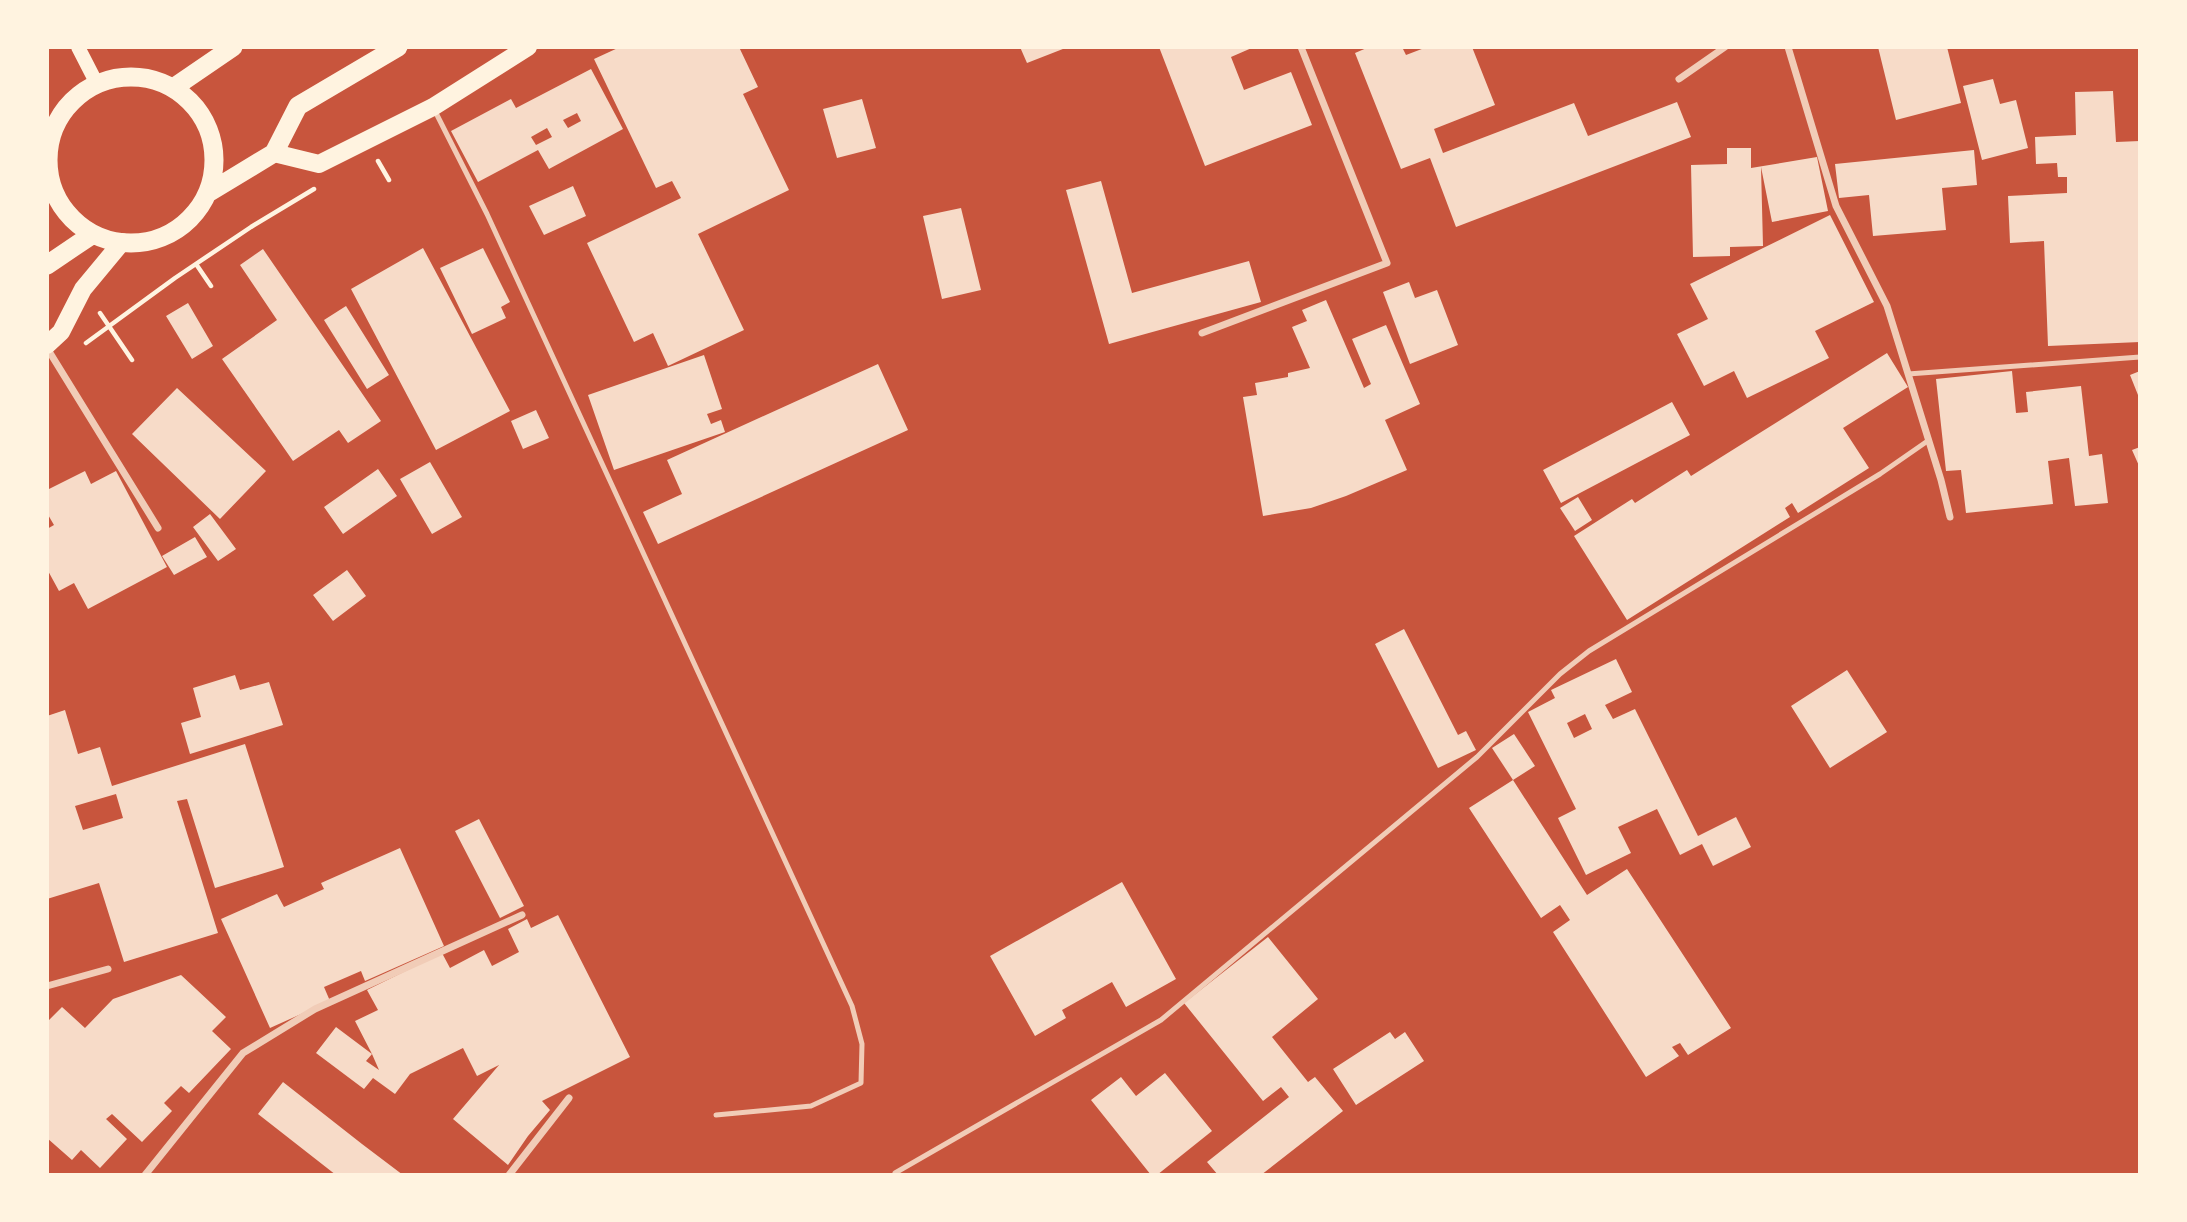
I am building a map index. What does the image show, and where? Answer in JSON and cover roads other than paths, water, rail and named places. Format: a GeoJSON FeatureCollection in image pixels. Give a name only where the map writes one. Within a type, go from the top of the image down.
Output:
{"type":"FeatureCollection","features":[{"type":"Feature","properties":{"kind":"highway"},"geometry":{"type":"LineString","coordinates":[[173,88],[233,47]]}},
{"type":"Feature","properties":{"kind":"highway"},"geometry":{"type":"LineString","coordinates":[[208,193],[274,153],[298,106],[398,47]]}},
{"type":"Feature","properties":{"kind":"highway"},"geometry":{"type":"LineString","coordinates":[[142,76],[173,88],[197,108],[209,128],[215,158],[208,193],[199,208],[174,231],[150,241],[122,242],[93,234],[71,217],[61,204],[48,174],[48,150],[59,120],[78,96],[97,84],[114,79],[142,76]]}},
{"type":"Feature","properties":{"kind":"highway"},"geometry":{"type":"LineString","coordinates":[[47,265],[93,234]]}},
{"type":"Feature","properties":{"kind":"main road"},"geometry":{"type":"LineString","coordinates":[[78,47],[97,84]]}},
{"type":"Feature","properties":{"kind":"main road"},"geometry":{"type":"LineString","coordinates":[[274,153],[318,164],[433,107],[528,47]]}},
{"type":"Feature","properties":{"kind":"main road"},"geometry":{"type":"LineString","coordinates":[[47,346],[61,332],[83,289],[122,242]]}},
{"type":"Feature","properties":{"kind":"street"},"geometry":{"type":"LineString","coordinates":[[1202,333],[1387,262],[1301,47]]}},
{"type":"Feature","properties":{"kind":"street"},"geometry":{"type":"LineString","coordinates":[[1679,79],[1725,47]]}},
{"type":"Feature","properties":{"kind":"street"},"geometry":{"type":"LineString","coordinates":[[1788,47],[1836,206],[1887,306],[1950,517]]}},
{"type":"Feature","properties":{"kind":"street"},"geometry":{"type":"LineString","coordinates":[[47,346],[158,528]]}},
{"type":"Feature","properties":{"kind":"street"},"geometry":{"type":"LineString","coordinates":[[145,1175],[243,1053],[315,1009],[522,915]]}},
{"type":"Feature","properties":{"kind":"street"},"geometry":{"type":"LineString","coordinates":[[47,986],[108,969]]}},
{"type":"Feature","properties":{"kind":"street"},"geometry":{"type":"LineString","coordinates":[[509,1175],[569,1098]]}},
{"type":"Feature","properties":{"kind":"lane"},"geometry":{"type":"LineString","coordinates":[[433,107],[487,214],[852,1006],[862,1044],[861,1083],[811,1106],[716,1115]]}},
{"type":"Feature","properties":{"kind":"lane"},"geometry":{"type":"LineString","coordinates":[[1908,374],[2140,357]]}},
{"type":"Feature","properties":{"kind":"lane"},"geometry":{"type":"LineString","coordinates":[[896,1175],[895,1173],[1161,1020],[1477,757],[1560,674],[1589,651],[1880,474],[1929,440]]}}]}
